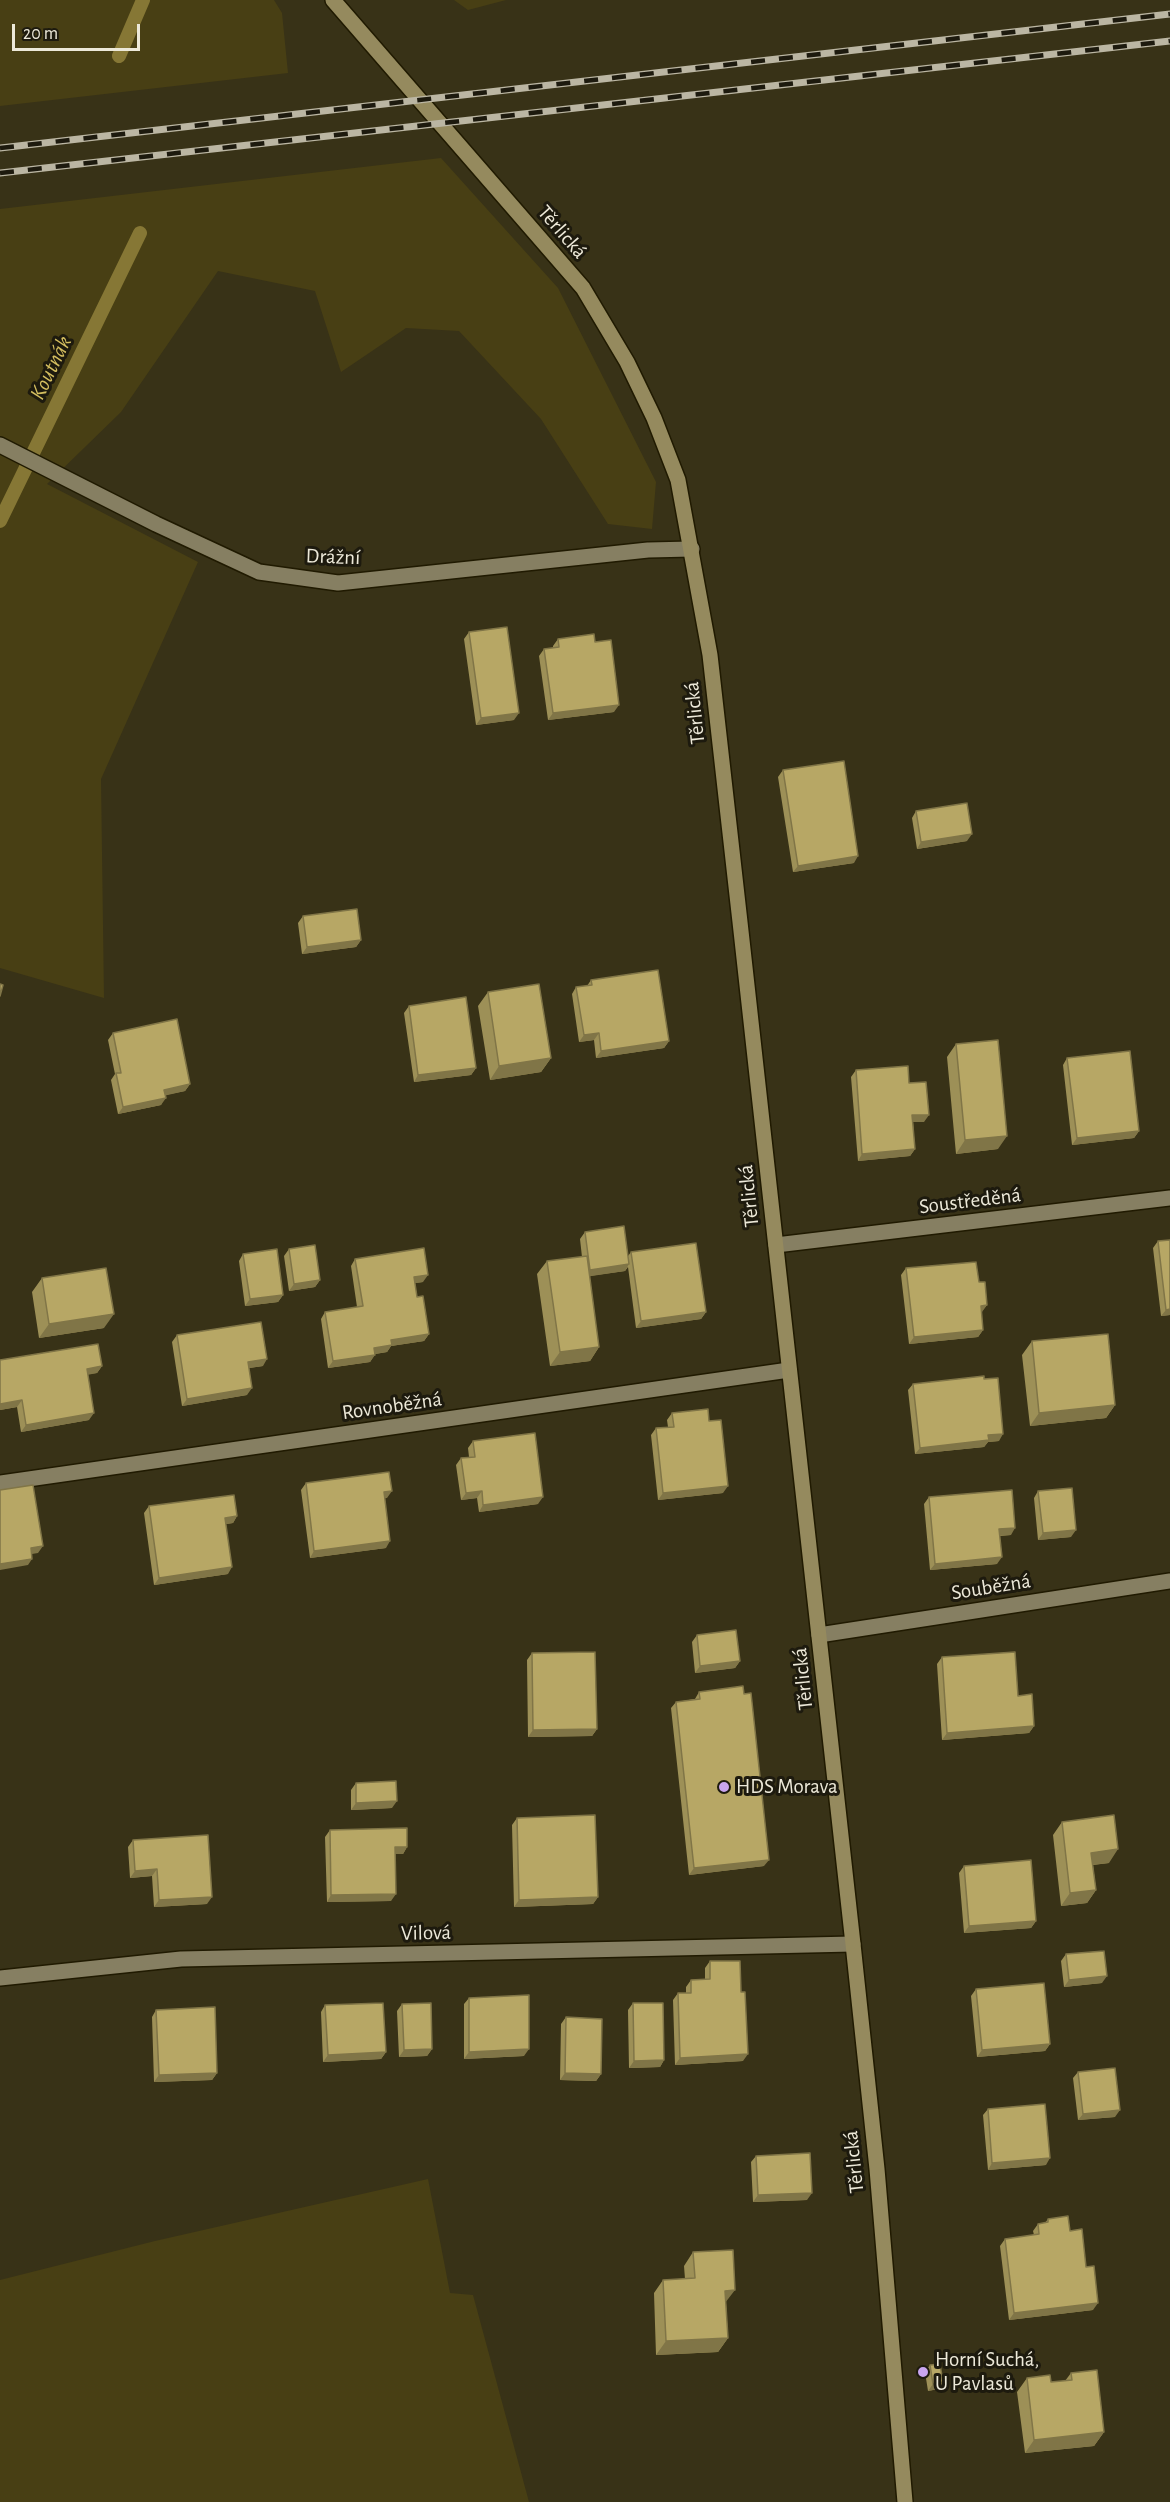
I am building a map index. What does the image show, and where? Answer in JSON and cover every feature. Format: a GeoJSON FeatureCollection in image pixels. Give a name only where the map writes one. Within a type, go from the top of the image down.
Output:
{"type":"FeatureCollection","features":[{"type":"Feature","properties":{"kind":"main road","name":"Těrlická"},"geometry":{"type":"LineString","coordinates":[[333,0],[583,288],[627,362],[654,418],[678,480],[710,655],[877,2169],[905,2502]]}},
{"type":"Feature","properties":{"kind":"street","name":"Drážní"},"geometry":{"type":"LineString","coordinates":[[1,445],[156,524],[259,572],[338,583],[648,550],[692,549]]}},
{"type":"Feature","properties":{"kind":"street","name":"Soustředěná"},"geometry":{"type":"LineString","coordinates":[[776,1245],[1170,1198]]}},
{"type":"Feature","properties":{"kind":"street","name":"Rovnoběžná"},"geometry":{"type":"LineString","coordinates":[[0,1483],[789,1370]]}},
{"type":"Feature","properties":{"kind":"street","name":"Souběžná"},"geometry":{"type":"LineString","coordinates":[[819,1635],[1170,1581]]}},
{"type":"Feature","properties":{"kind":"street","name":"Vilová"},"geometry":{"type":"LineString","coordinates":[[0,1978],[181,1959],[853,1944]]}},
{"type":"Feature","properties":{"kind":"shaded area"},"geometry":{"type":"Polygon","coordinates":[[[0,0],[274,0],[282,13],[288,73],[0,106],[0,0]]]}},
{"type":"Feature","properties":{"kind":"shaded area"},"geometry":{"type":"Polygon","coordinates":[[[454,0],[506,0],[468,10],[454,0]]]}},
{"type":"Feature","properties":{"kind":"shaded area"},"geometry":{"type":"Polygon","coordinates":[[[441,158],[558,288],[656,482],[652,529],[608,524],[541,419],[459,331],[406,328],[341,372],[315,291],[218,271],[121,412],[47,484],[198,562],[101,779],[104,998],[0,968],[0,209],[441,158]]]}},
{"type":"Feature","properties":{"kind":"shaded area"},"geometry":{"type":"Polygon","coordinates":[[[428,2179],[450,2293],[473,2295],[529,2502],[0,2502],[0,2280],[155,2241],[428,2179]]]}},
{"type":"Feature","properties":{"kind":"building"},"geometry":{"type":"Polygon","coordinates":[[[507,627],[519,713],[481,718],[469,632],[507,627]]]}},
{"type":"Feature","properties":{"kind":"building"},"geometry":{"type":"Polygon","coordinates":[[[594,634],[595,642],[611,640],[619,705],[553,713],[544,649],[559,647],[558,639],[594,634]]]}},
{"type":"Feature","properties":{"kind":"building"},"geometry":{"type":"Polygon","coordinates":[[[844,761],[858,856],[798,866],[783,770],[844,761]]]}},
{"type":"Feature","properties":{"kind":"building"},"geometry":{"type":"Polygon","coordinates":[[[967,803],[972,834],[921,842],[916,811],[967,803]]]}},
{"type":"Feature","properties":{"kind":"building"},"geometry":{"type":"Polygon","coordinates":[[[357,909],[361,940],[307,947],[303,916],[357,909]]]}},
{"type":"Feature","properties":{"kind":"building"},"geometry":{"type":"Polygon","coordinates":[[[658,970],[669,1041],[601,1051],[599,1033],[584,1035],[576,987],[592,985],[591,980],[658,970]]]}},
{"type":"Feature","properties":{"kind":"building"},"geometry":{"type":"Polygon","coordinates":[[[539,984],[551,1058],[499,1066],[488,992],[539,984]]]}},
{"type":"Feature","properties":{"kind":"building"},"geometry":{"type":"Polygon","coordinates":[[[466,997],[476,1068],[418,1075],[409,1006],[466,997]]]}},
{"type":"Feature","properties":{"kind":"building"},"geometry":{"type":"Polygon","coordinates":[[[177,1019],[190,1084],[164,1090],[166,1098],[123,1107],[116,1073],[121,1073],[113,1033],[177,1019]]]}},
{"type":"Feature","properties":{"kind":"building"},"geometry":{"type":"Polygon","coordinates":[[[998,1040],[1007,1136],[965,1140],[956,1044],[998,1040]]]}},
{"type":"Feature","properties":{"kind":"building"},"geometry":{"type":"Polygon","coordinates":[[[1130,1051],[1139,1131],[1077,1138],[1067,1058],[1130,1051]]]}},
{"type":"Feature","properties":{"kind":"building"},"geometry":{"type":"Polygon","coordinates":[[[908,1066],[909,1083],[926,1082],[929,1115],[912,1115],[915,1149],[862,1154],[856,1070],[908,1066]]]}},
{"type":"Feature","properties":{"kind":"building"},"geometry":{"type":"Polygon","coordinates":[[[624,1226],[629,1264],[590,1270],[585,1232],[624,1226]]]}},
{"type":"Feature","properties":{"kind":"building"},"geometry":{"type":"Polygon","coordinates":[[[1170,1240],[1170,1309],[1166,1310],[1158,1241],[1170,1240]]]}},
{"type":"Feature","properties":{"kind":"building"},"geometry":{"type":"Polygon","coordinates":[[[696,1243],[706,1312],[641,1321],[631,1252],[696,1243]]]}},
{"type":"Feature","properties":{"kind":"building"},"geometry":{"type":"Polygon","coordinates":[[[315,1245],[320,1280],[294,1284],[289,1249],[315,1245]]]}},
{"type":"Feature","properties":{"kind":"building"},"geometry":{"type":"Polygon","coordinates":[[[424,1248],[428,1275],[414,1277],[417,1297],[423,1296],[429,1334],[391,1340],[392,1345],[374,1348],[375,1355],[333,1361],[325,1312],[363,1306],[355,1259],[424,1248]]]}},
{"type":"Feature","properties":{"kind":"building"},"geometry":{"type":"Polygon","coordinates":[[[277,1249],[283,1295],[250,1299],[243,1254],[277,1249]]]}},
{"type":"Feature","properties":{"kind":"building"},"geometry":{"type":"Polygon","coordinates":[[[587,1256],[599,1347],[560,1352],[547,1261],[587,1256]]]}},
{"type":"Feature","properties":{"kind":"building"},"geometry":{"type":"Polygon","coordinates":[[[976,1262],[979,1282],[985,1282],[987,1305],[981,1306],[983,1330],[914,1337],[906,1268],[976,1262]]]}},
{"type":"Feature","properties":{"kind":"building"},"geometry":{"type":"Polygon","coordinates":[[[106,1268],[114,1314],[49,1324],[42,1278],[106,1268]]]}},
{"type":"Feature","properties":{"kind":"building"},"geometry":{"type":"Polygon","coordinates":[[[261,1322],[267,1359],[248,1362],[252,1388],[187,1399],[177,1335],[261,1322]]]}},
{"type":"Feature","properties":{"kind":"building"},"geometry":{"type":"Polygon","coordinates":[[[1108,1334],[1115,1405],[1039,1413],[1032,1341],[1108,1334]]]}},
{"type":"Feature","properties":{"kind":"building"},"geometry":{"type":"Polygon","coordinates":[[[98,1344],[102,1366],[87,1369],[94,1413],[26,1425],[22,1400],[0,1404],[0,1360],[98,1344]]]}},
{"type":"Feature","properties":{"kind":"building"},"geometry":{"type":"Polygon","coordinates":[[[984,1376],[984,1379],[998,1378],[1003,1434],[988,1435],[989,1440],[920,1448],[913,1384],[984,1376]]]}},
{"type":"Feature","properties":{"kind":"building"},"geometry":{"type":"Polygon","coordinates":[[[708,1409],[709,1421],[721,1420],[728,1486],[663,1493],[656,1428],[674,1427],[672,1413],[708,1409]]]}},
{"type":"Feature","properties":{"kind":"building"},"geometry":{"type":"Polygon","coordinates":[[[535,1433],[543,1497],[483,1505],[482,1491],[466,1493],[461,1458],[475,1457],[473,1441],[535,1433]]]}},
{"type":"Feature","properties":{"kind":"building"},"geometry":{"type":"Polygon","coordinates":[[[389,1472],[392,1491],[384,1492],[390,1541],[314,1551],[306,1483],[389,1472]]]}},
{"type":"Feature","properties":{"kind":"building"},"geometry":{"type":"Polygon","coordinates":[[[33,1485],[43,1546],[31,1548],[32,1559],[0,1564],[0,1490],[33,1485]]]}},
{"type":"Feature","properties":{"kind":"building"},"geometry":{"type":"Polygon","coordinates":[[[1072,1488],[1076,1530],[1043,1533],[1038,1491],[1072,1488]]]}},
{"type":"Feature","properties":{"kind":"building"},"geometry":{"type":"Polygon","coordinates":[[[1012,1490],[1015,1528],[999,1529],[1002,1557],[935,1564],[929,1497],[1012,1490]]]}},
{"type":"Feature","properties":{"kind":"building"},"geometry":{"type":"Polygon","coordinates":[[[234,1495],[237,1516],[225,1518],[232,1567],[159,1578],[149,1506],[234,1495]]]}},
{"type":"Feature","properties":{"kind":"building"},"geometry":{"type":"Polygon","coordinates":[[[736,1630],[740,1661],[700,1666],[697,1635],[736,1630]]]}},
{"type":"Feature","properties":{"kind":"building"},"geometry":{"type":"Polygon","coordinates":[[[595,1652],[597,1729],[533,1730],[532,1653],[595,1652]]]}},
{"type":"Feature","properties":{"kind":"building"},"geometry":{"type":"Polygon","coordinates":[[[1015,1652],[1018,1696],[1032,1694],[1034,1726],[947,1733],[942,1657],[1015,1652]]]}},
{"type":"Feature","properties":{"kind":"building"},"geometry":{"type":"Polygon","coordinates":[[[743,1686],[744,1694],[751,1693],[769,1860],[694,1868],[676,1702],[700,1699],[699,1692],[743,1686]]]}},
{"type":"Feature","properties":{"kind":"building"},"geometry":{"type":"Polygon","coordinates":[[[396,1781],[397,1801],[356,1803],[356,1783],[396,1781]]]}},
{"type":"Feature","properties":{"kind":"building"},"geometry":{"type":"Polygon","coordinates":[[[595,1815],[598,1897],[519,1900],[517,1818],[595,1815]]]}},
{"type":"Feature","properties":{"kind":"building"},"geometry":{"type":"Polygon","coordinates":[[[1114,1815],[1118,1849],[1091,1853],[1096,1890],[1070,1893],[1062,1822],[1114,1815]]]}},
{"type":"Feature","properties":{"kind":"building"},"geometry":{"type":"Polygon","coordinates":[[[407,1828],[407,1847],[395,1847],[396,1894],[331,1895],[330,1830],[407,1828]]]}},
{"type":"Feature","properties":{"kind":"building"},"geometry":{"type":"Polygon","coordinates":[[[208,1835],[212,1897],[159,1900],[157,1869],[135,1871],[133,1840],[208,1835]]]}},
{"type":"Feature","properties":{"kind":"building"},"geometry":{"type":"Polygon","coordinates":[[[1031,1860],[1036,1921],[969,1926],[964,1866],[1031,1860]]]}},
{"type":"Feature","properties":{"kind":"building"},"geometry":{"type":"Polygon","coordinates":[[[1104,1951],[1107,1976],[1069,1980],[1066,1954],[1104,1951]]]}},
{"type":"Feature","properties":{"kind":"building"},"geometry":{"type":"Polygon","coordinates":[[[710,1961],[740,1961],[741,1992],[745,1992],[748,2054],[680,2058],[678,1993],[691,1993],[691,1980],[710,1979],[710,1961]]]}},
{"type":"Feature","properties":{"kind":"building"},"geometry":{"type":"Polygon","coordinates":[[[1044,1983],[1050,2044],[982,2050],[976,1989],[1044,1983]]]}},
{"type":"Feature","properties":{"kind":"building"},"geometry":{"type":"Polygon","coordinates":[[[529,1995],[529,2049],[469,2052],[469,1998],[529,1995]]]}},
{"type":"Feature","properties":{"kind":"building"},"geometry":{"type":"Polygon","coordinates":[[[383,2003],[386,2052],[328,2055],[325,2005],[383,2003]]]}},
{"type":"Feature","properties":{"kind":"building"},"geometry":{"type":"Polygon","coordinates":[[[431,2003],[432,2049],[404,2050],[402,2004],[431,2003]]]}},
{"type":"Feature","properties":{"kind":"building"},"geometry":{"type":"Polygon","coordinates":[[[633,2003],[663,2003],[664,2060],[634,2061],[633,2003]]]}},
{"type":"Feature","properties":{"kind":"building"},"geometry":{"type":"Polygon","coordinates":[[[215,2007],[217,2073],[159,2075],[156,2010],[215,2007]]]}},
{"type":"Feature","properties":{"kind":"building"},"geometry":{"type":"Polygon","coordinates":[[[566,2017],[602,2019],[601,2074],[565,2073],[566,2017]]]}},
{"type":"Feature","properties":{"kind":"building"},"geometry":{"type":"Polygon","coordinates":[[[1115,2068],[1120,2110],[1083,2114],[1078,2072],[1115,2068]]]}},
{"type":"Feature","properties":{"kind":"building"},"geometry":{"type":"Polygon","coordinates":[[[1045,2104],[1050,2158],[992,2163],[988,2109],[1045,2104]]]}},
{"type":"Feature","properties":{"kind":"building"},"geometry":{"type":"Polygon","coordinates":[[[810,2153],[812,2193],[758,2195],[756,2156],[810,2153]]]}},
{"type":"Feature","properties":{"kind":"building"},"geometry":{"type":"Polygon","coordinates":[[[1068,2216],[1070,2231],[1082,2229],[1086,2267],[1094,2266],[1098,2303],[1014,2313],[1005,2239],[1039,2234],[1038,2224],[1048,2222],[1048,2219],[1068,2216]]]}},
{"type":"Feature","properties":{"kind":"building"},"geometry":{"type":"Polygon","coordinates":[[[733,2250],[735,2290],[725,2291],[728,2338],[666,2341],[663,2280],[695,2278],[693,2252],[733,2250]]]}},
{"type":"Feature","properties":{"kind":"building"},"geometry":{"type":"Polygon","coordinates":[[[940,2364],[943,2382],[933,2384],[930,2365],[940,2364]]]}},
{"type":"Feature","properties":{"kind":"building"},"geometry":{"type":"Polygon","coordinates":[[[1097,2370],[1104,2432],[1034,2440],[1027,2378],[1050,2375],[1051,2382],[1072,2380],[1071,2373],[1097,2370]]]}},
{"type":"Feature","properties":{"kind":"waterway","name":"Koutnák"},"geometry":{"type":"LineString","coordinates":[[119,56],[143,0]]}},
{"type":"Feature","properties":{"kind":"waterway","name":"Koutnák"},"geometry":{"type":"LineString","coordinates":[[0,521],[140,233]]}},
{"type":"Feature","properties":{"kind":"railway"},"geometry":{"type":"LineString","coordinates":[[0,148],[1170,14]]}},
{"type":"Feature","properties":{"kind":"railway"},"geometry":{"type":"LineString","coordinates":[[0,173],[1170,41]]}},
{"type":"Feature","properties":{"kind":"place","name":"HDS Morava"},"geometry":{"type":"Point","coordinates":[724,1787]}},
{"type":"Feature","properties":{"kind":"place","name":"Horní Suchá, U Pavlasů"},"geometry":{"type":"Point","coordinates":[923,2372]}}]}
